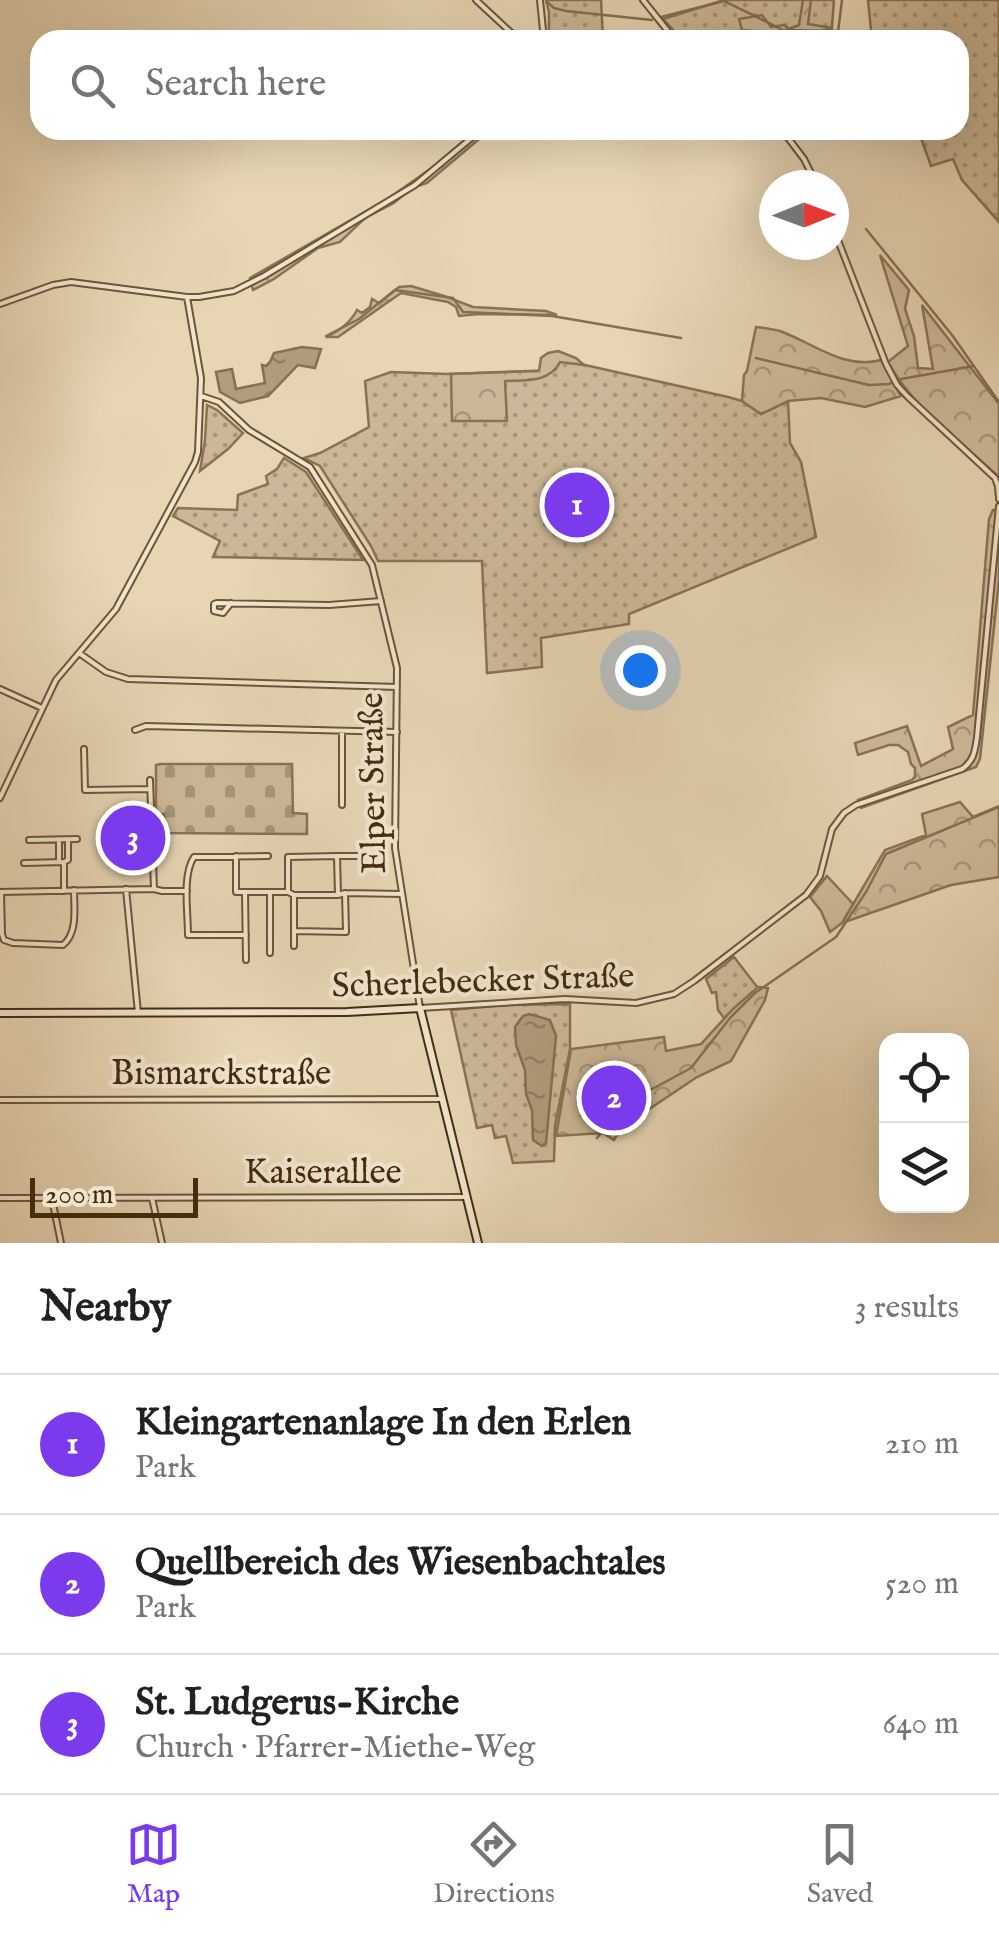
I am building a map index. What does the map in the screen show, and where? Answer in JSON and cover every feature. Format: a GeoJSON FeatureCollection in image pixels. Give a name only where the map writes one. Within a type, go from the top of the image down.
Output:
{"type":"FeatureCollection","features":[{"type":"Feature","properties":{"kind":"street"},"geometry":{"type":"LineString","coordinates":[[476,0],[508,30]]}},
{"type":"Feature","properties":{"kind":"street"},"geometry":{"type":"LineString","coordinates":[[540,0],[543,30]]}},
{"type":"Feature","properties":{"kind":"street"},"geometry":{"type":"LineString","coordinates":[[643,0],[667,30]]}},
{"type":"Feature","properties":{"kind":"street"},"geometry":{"type":"LineString","coordinates":[[0,304],[70,282],[187,297],[234,290],[414,185],[469,140]]}},
{"type":"Feature","properties":{"kind":"street"},"geometry":{"type":"LineString","coordinates":[[790,140],[810,170]]}},
{"type":"Feature","properties":{"kind":"street"},"geometry":{"type":"LineString","coordinates":[[845,260],[895,382],[995,478],[999,503]]}},
{"type":"Feature","properties":{"kind":"street"},"geometry":{"type":"LineString","coordinates":[[0,798],[56,680],[120,602],[192,469],[198,452],[201,378],[187,297]]}},
{"type":"Feature","properties":{"kind":"street","name":"Elper Straße"},"geometry":{"type":"LineString","coordinates":[[201,396],[219,402],[249,430],[310,468],[370,558],[397,668],[395,848],[402,894],[420,1008],[477,1243]]}},
{"type":"Feature","properties":{"kind":"street","name":"Scherlebecker Straße"},"geometry":{"type":"LineString","coordinates":[[0,1013],[334,1012],[565,999],[636,1004],[674,994],[811,889],[823,866],[830,833],[844,813],[856,805],[970,764],[977,738],[999,503]]}},
{"type":"Feature","properties":{"kind":"street"},"geometry":{"type":"LineString","coordinates":[[231,603],[328,605],[382,600]]}},
{"type":"Feature","properties":{"kind":"street"},"geometry":{"type":"LineString","coordinates":[[79,653],[106,672],[128,680],[398,687]]}},
{"type":"Feature","properties":{"kind":"street"},"geometry":{"type":"LineString","coordinates":[[0,689],[42,708]]}},
{"type":"Feature","properties":{"kind":"street"},"geometry":{"type":"LineString","coordinates":[[135,730],[146,726],[397,732]]}},
{"type":"Feature","properties":{"kind":"street"},"geometry":{"type":"LineString","coordinates":[[342,731],[342,805]]}},
{"type":"Feature","properties":{"kind":"street"},"geometry":{"type":"LineString","coordinates":[[84,749],[85,790],[150,789]]}},
{"type":"Feature","properties":{"kind":"street"},"geometry":{"type":"LineString","coordinates":[[150,780],[154,889]]}},
{"type":"Feature","properties":{"kind":"street"},"geometry":{"type":"LineString","coordinates":[[29,840],[76,840]]}},
{"type":"Feature","properties":{"kind":"street"},"geometry":{"type":"LineString","coordinates":[[58,840],[64,891]]}},
{"type":"Feature","properties":{"kind":"street"},"geometry":{"type":"LineString","coordinates":[[24,863],[68,860],[68,840]]}},
{"type":"Feature","properties":{"kind":"street"},"geometry":{"type":"LineString","coordinates":[[236,856],[236,892],[288,892],[294,896],[402,894]]}},
{"type":"Feature","properties":{"kind":"street"},"geometry":{"type":"LineString","coordinates":[[246,935],[188,934],[191,858],[268,856]]}},
{"type":"Feature","properties":{"kind":"street"},"geometry":{"type":"LineString","coordinates":[[337,856],[338,895]]}},
{"type":"Feature","properties":{"kind":"street"},"geometry":{"type":"LineString","coordinates":[[288,892],[288,858],[365,856]]}},
{"type":"Feature","properties":{"kind":"street"},"geometry":{"type":"LineString","coordinates":[[1,947],[8,942],[68,942],[74,890]]}},
{"type":"Feature","properties":{"kind":"street"},"geometry":{"type":"LineString","coordinates":[[126,890],[138,1013]]}},
{"type":"Feature","properties":{"kind":"street"},"geometry":{"type":"LineString","coordinates":[[8,942],[2,934],[0,892],[187,891]]}},
{"type":"Feature","properties":{"kind":"street"},"geometry":{"type":"LineString","coordinates":[[245,892],[246,960]]}},
{"type":"Feature","properties":{"kind":"street"},"geometry":{"type":"LineString","coordinates":[[270,892],[270,953]]}},
{"type":"Feature","properties":{"kind":"street"},"geometry":{"type":"LineString","coordinates":[[294,930],[346,932],[346,893]]}},
{"type":"Feature","properties":{"kind":"street"},"geometry":{"type":"LineString","coordinates":[[294,896],[294,946]]}},
{"type":"Feature","properties":{"kind":"street","name":"Bismarckstraße"},"geometry":{"type":"LineString","coordinates":[[0,1100],[441,1098]]}},
{"type":"Feature","properties":{"kind":"street","name":"Kaiserallee"},"geometry":{"type":"LineString","coordinates":[[0,1198],[466,1198]]}},
{"type":"Feature","properties":{"kind":"street"},"geometry":{"type":"LineString","coordinates":[[52,1198],[61,1243]]}},
{"type":"Feature","properties":{"kind":"street"},"geometry":{"type":"LineString","coordinates":[[152,1198],[162,1243]]}},
{"type":"Feature","properties":{"kind":"green space"},"geometry":{"type":"Polygon","coordinates":[[[546,0],[601,0],[602,30],[549,30],[546,0]]]}},
{"type":"Feature","properties":{"kind":"green space"},"geometry":{"type":"Polygon","coordinates":[[[724,0],[834,0],[832,30],[673,30],[663,19],[724,0]]]}},
{"type":"Feature","properties":{"kind":"green space"},"geometry":{"type":"Polygon","coordinates":[[[803,0],[811,0],[808,24],[832,28],[825,30],[742,30],[739,19],[762,15],[771,27],[784,25],[789,29],[799,25],[803,0]]]}},
{"type":"Feature","properties":{"kind":"green space"},"geometry":{"type":"Polygon","coordinates":[[[868,0],[999,0],[999,222],[962,180],[953,159],[931,166],[922,140],[969,140],[969,30],[871,30],[868,0]]]}},
{"type":"Feature","properties":{"kind":"green space"},"geometry":{"type":"Polygon","coordinates":[[[465,140],[478,140],[427,183],[412,188],[365,218],[340,242],[318,248],[253,290],[250,278],[389,198],[465,140]]]}},
{"type":"Feature","properties":{"kind":"green space"},"geometry":{"type":"Polygon","coordinates":[[[880,255],[909,290],[905,309],[918,368],[933,369],[922,305],[999,404],[999,477],[924,409],[888,362],[908,346],[880,255]]]}},
{"type":"Feature","properties":{"kind":"green space"},"geometry":{"type":"Polygon","coordinates":[[[411,286],[473,307],[557,315],[459,316],[456,307],[448,302],[401,293],[338,337],[326,337],[344,326],[357,310],[362,313],[370,307],[372,299],[379,303],[399,287],[411,286]]]}},
{"type":"Feature","properties":{"kind":"green space"},"geometry":{"type":"Polygon","coordinates":[[[756,327],[780,331],[841,358],[881,360],[901,396],[865,407],[821,398],[788,401],[761,414],[742,401],[756,327]]]}},
{"type":"Feature","properties":{"kind":"green space"},"geometry":{"type":"Polygon","coordinates":[[[558,351],[584,365],[560,362],[543,377],[505,381],[507,421],[452,421],[451,374],[539,371],[541,358],[558,351]]]}},
{"type":"Feature","properties":{"kind":"green space"},"geometry":{"type":"Polygon","coordinates":[[[560,362],[728,397],[761,414],[788,401],[790,443],[801,462],[816,537],[629,614],[629,624],[541,638],[542,667],[487,673],[482,561],[378,561],[320,466],[304,458],[369,427],[365,381],[391,372],[555,370],[560,362]]]}},
{"type":"Feature","properties":{"kind":"green space"},"geometry":{"type":"Polygon","coordinates":[[[207,405],[243,433],[200,471],[205,440],[207,405]]]}},
{"type":"Feature","properties":{"kind":"green space"},"geometry":{"type":"Polygon","coordinates":[[[284,458],[306,472],[363,560],[213,557],[220,541],[173,516],[178,508],[237,510],[238,495],[268,484],[266,476],[284,458]]]}},
{"type":"Feature","properties":{"kind":"green space"},"geometry":{"type":"Polygon","coordinates":[[[993,510],[999,511],[999,580],[980,759],[976,767],[861,808],[858,800],[912,780],[915,768],[908,752],[898,745],[858,755],[855,743],[907,726],[921,766],[953,749],[948,727],[973,715],[989,519],[993,510]]]}},
{"type":"Feature","properties":{"kind":"green space"},"geometry":{"type":"Polygon","coordinates":[[[292,764],[293,813],[307,814],[307,834],[165,833],[164,814],[156,814],[156,765],[292,764]]]}},
{"type":"Feature","properties":{"kind":"green space"},"geometry":{"type":"Polygon","coordinates":[[[960,802],[973,817],[999,806],[999,877],[951,885],[842,923],[885,850],[926,835],[922,814],[960,802]]]}},
{"type":"Feature","properties":{"kind":"green space"},"geometry":{"type":"Polygon","coordinates":[[[827,876],[853,904],[842,923],[830,932],[810,897],[827,876]]]}},
{"type":"Feature","properties":{"kind":"green space"},"geometry":{"type":"Polygon","coordinates":[[[734,957],[758,988],[724,1018],[718,1010],[716,992],[712,993],[706,979],[734,957]]]}},
{"type":"Feature","properties":{"kind":"green space"},"geometry":{"type":"Polygon","coordinates":[[[758,987],[768,988],[765,1000],[731,1061],[697,1077],[630,1122],[614,1140],[603,1133],[556,1136],[571,1049],[664,1037],[666,1051],[701,1044],[758,987]]]}},
{"type":"Feature","properties":{"kind":"green space"},"geometry":{"type":"Polygon","coordinates":[[[570,1004],[570,1049],[555,1126],[554,1161],[513,1163],[506,1136],[495,1138],[492,1125],[477,1128],[451,1010],[570,1004]]]}},
{"type":"Feature","properties":{"kind":"water"},"geometry":{"type":"Polygon","coordinates":[[[302,347],[321,349],[315,368],[298,365],[268,396],[240,403],[220,392],[216,372],[232,369],[236,389],[265,383],[262,365],[270,362],[274,353],[302,347]]]}},
{"type":"Feature","properties":{"kind":"water"},"geometry":{"type":"Polygon","coordinates":[[[529,1014],[550,1020],[556,1036],[546,1143],[542,1146],[533,1140],[525,1070],[516,1045],[515,1027],[529,1014]]]}},
{"type":"Feature","properties":{"kind":"waterway"},"geometry":{"type":"LineString","coordinates":[[838,30],[842,0]]}},
{"type":"Feature","properties":{"kind":"waterway"},"geometry":{"type":"LineString","coordinates":[[661,17],[724,1],[783,30]]}},
{"type":"Feature","properties":{"kind":"waterway"},"geometry":{"type":"LineString","coordinates":[[547,2],[566,11],[652,20]]}},
{"type":"Feature","properties":{"kind":"waterway"},"geometry":{"type":"LineString","coordinates":[[866,229],[952,335],[999,402]]}},
{"type":"Feature","properties":{"kind":"waterway"},"geometry":{"type":"LineString","coordinates":[[326,336],[359,319],[395,290],[453,298],[463,312],[552,316],[681,338]]}},
{"type":"Feature","properties":{"kind":"waterway"},"geometry":{"type":"LineString","coordinates":[[756,358],[869,385],[974,366]]}},
{"type":"Feature","properties":{"kind":"waterway"},"geometry":{"type":"LineString","coordinates":[[597,1138],[643,1094],[691,1068],[755,993],[836,937],[886,854],[999,807]]}},
{"type":"Feature","properties":{"kind":"place","name":"Kleingartenanlage In den Erlen"},"geometry":{"type":"Point","coordinates":[577,505]}},
{"type":"Feature","properties":{"kind":"place","name":"St. Ludgerus-Kirche"},"geometry":{"type":"Point","coordinates":[133,838]}},
{"type":"Feature","properties":{"kind":"place","name":"Quellbereich des Wiesenbachtales"},"geometry":{"type":"Point","coordinates":[614,1098]}}]}
